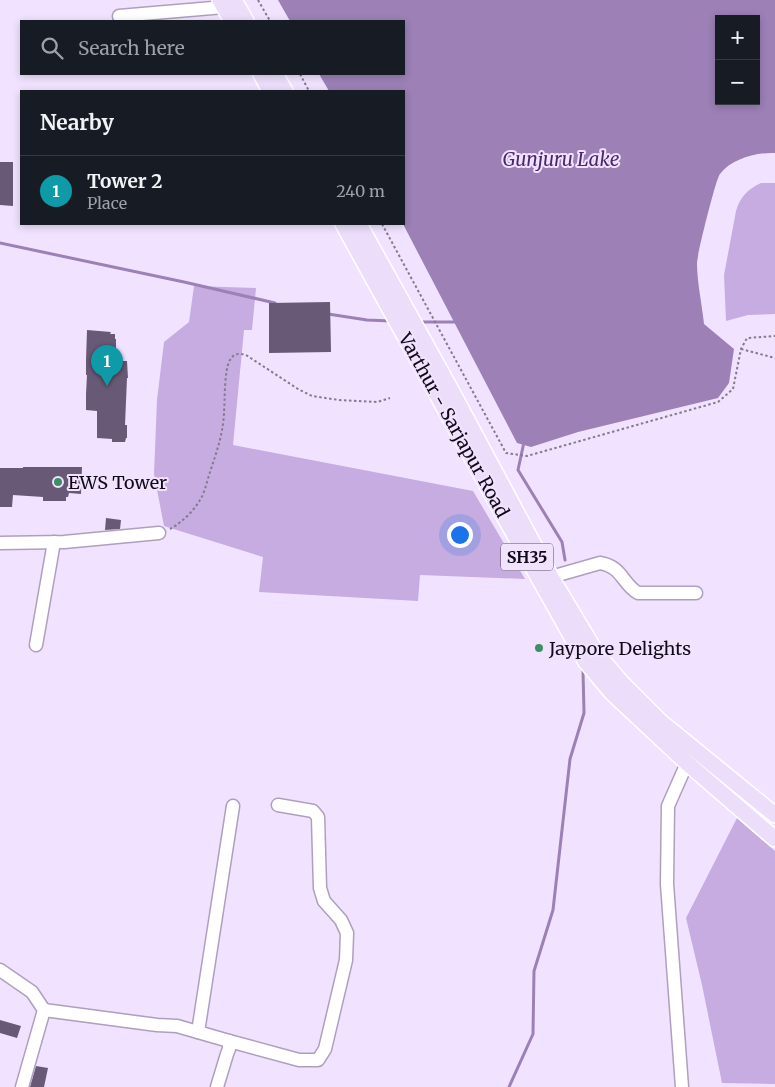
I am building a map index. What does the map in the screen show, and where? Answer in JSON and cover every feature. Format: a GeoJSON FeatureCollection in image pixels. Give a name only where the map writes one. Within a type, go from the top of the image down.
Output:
{"type":"FeatureCollection","features":[{"type":"Feature","properties":{"kind":"main road"},"geometry":{"type":"LineString","coordinates":[[226,2],[232,20]]}},
{"type":"Feature","properties":{"kind":"main road"},"geometry":{"type":"LineString","coordinates":[[226,2],[245,20]]}},
{"type":"Feature","properties":{"kind":"main road"},"geometry":{"type":"LineString","coordinates":[[262,75],[269,90]]}},
{"type":"Feature","properties":{"kind":"main road"},"geometry":{"type":"LineString","coordinates":[[276,75],[284,90]]}},
{"type":"Feature","properties":{"kind":"main road","name":"Varthur - Sarjapur Road"},"geometry":{"type":"LineString","coordinates":[[344,225],[586,662],[612,693],[687,763],[775,839]]}},
{"type":"Feature","properties":{"kind":"main road","name":"Varthur - Sarjapur Road"},"geometry":{"type":"LineString","coordinates":[[360,225],[456,399],[551,578],[598,654],[621,682],[661,722],[775,815]]}},
{"type":"Feature","properties":{"kind":"street"},"geometry":{"type":"LineString","coordinates":[[119,16],[226,2]]}},
{"type":"Feature","properties":{"kind":"street"},"geometry":{"type":"LineString","coordinates":[[0,543],[54,542],[159,533]]}},
{"type":"Feature","properties":{"kind":"street"},"geometry":{"type":"LineString","coordinates":[[36,645],[54,542]]}},
{"type":"Feature","properties":{"kind":"street"},"geometry":{"type":"LineString","coordinates":[[551,578],[600,563],[608,564],[614,568],[638,594],[696,594]]}},
{"type":"Feature","properties":{"kind":"street"},"geometry":{"type":"LineString","coordinates":[[682,1087],[667,884],[668,806],[687,763]]}},
{"type":"Feature","properties":{"kind":"street"},"geometry":{"type":"LineString","coordinates":[[0,970],[32,992],[44,1010],[177,1026],[299,1060],[318,1060],[325,1049],[346,960],[347,933],[341,920],[324,901],[320,888],[318,817],[313,811],[278,805]]}},
{"type":"Feature","properties":{"kind":"street"},"geometry":{"type":"LineString","coordinates":[[198,1032],[233,806]]}},
{"type":"Feature","properties":{"kind":"street"},"geometry":{"type":"LineString","coordinates":[[22,1087],[44,1010]]}},
{"type":"Feature","properties":{"kind":"street"},"geometry":{"type":"LineString","coordinates":[[217,1087],[229,1049],[229,1041]]}},
{"type":"Feature","properties":{"kind":"path"},"geometry":{"type":"LineString","coordinates":[[258,0],[269,20]]}},
{"type":"Feature","properties":{"kind":"path"},"geometry":{"type":"LineString","coordinates":[[301,75],[308,90]]}},
{"type":"Feature","properties":{"kind":"path"},"geometry":{"type":"LineString","coordinates":[[383,225],[506,453],[527,456],[718,402],[733,389],[741,349],[747,338],[775,336]]}},
{"type":"Feature","properties":{"kind":"path"},"geometry":{"type":"LineString","coordinates":[[741,349],[775,358]]}},
{"type":"Feature","properties":{"kind":"path"},"geometry":{"type":"LineString","coordinates":[[159,533],[177,526],[199,502],[203,493],[222,435],[227,371],[230,359],[234,354],[246,355],[298,390],[312,396],[339,400],[377,402],[390,398]]}},
{"type":"Feature","properties":{"kind":"shaded area"},"geometry":{"type":"Polygon","coordinates":[[[761,183],[775,183],[775,314],[748,315],[726,321],[724,275],[736,211],[745,194],[761,183]]]}},
{"type":"Feature","properties":{"kind":"shaded area"},"geometry":{"type":"Polygon","coordinates":[[[194,286],[256,288],[252,330],[244,330],[233,445],[473,491],[525,579],[420,575],[418,601],[259,592],[263,557],[164,526],[154,474],[157,400],[164,342],[189,322],[194,286]]]}},
{"type":"Feature","properties":{"kind":"shaded area"},"geometry":{"type":"Polygon","coordinates":[[[737,818],[775,851],[775,1084],[722,1083],[686,918],[737,818]]]}},
{"type":"Feature","properties":{"kind":"water","name":"Gunjuru Lake"},"geometry":{"type":"Polygon","coordinates":[[[278,0],[775,0],[775,153],[760,154],[737,160],[720,174],[707,217],[697,263],[704,324],[734,349],[729,383],[718,398],[578,432],[531,447],[517,443],[404,225],[405,90],[328,90],[320,75],[405,75],[405,20],[289,20],[278,0]]]}},
{"type":"Feature","properties":{"kind":"building"},"geometry":{"type":"Polygon","coordinates":[[[0,162],[13,162],[13,206],[0,205],[0,162]]]}},
{"type":"Feature","properties":{"kind":"building"},"geometry":{"type":"Polygon","coordinates":[[[330,302],[331,352],[269,353],[269,303],[330,302]]]}},
{"type":"Feature","properties":{"kind":"building"},"geometry":{"type":"Polygon","coordinates":[[[87,330],[115,334],[116,361],[127,361],[128,378],[125,425],[127,425],[127,438],[125,442],[112,442],[112,439],[97,438],[97,411],[86,410],[87,330]]]}},
{"type":"Feature","properties":{"kind":"building"},"geometry":{"type":"Polygon","coordinates":[[[82,467],[81,494],[69,493],[66,501],[43,501],[43,497],[13,495],[12,507],[0,507],[0,468],[82,467]]]}},
{"type":"Feature","properties":{"kind":"building"},"geometry":{"type":"Polygon","coordinates":[[[106,518],[121,520],[120,529],[105,530],[106,518]]]}},
{"type":"Feature","properties":{"kind":"building"},"geometry":{"type":"Polygon","coordinates":[[[0,1020],[21,1026],[17,1038],[0,1033],[0,1020]]]}},
{"type":"Feature","properties":{"kind":"building"},"geometry":{"type":"Polygon","coordinates":[[[36,1066],[48,1068],[44,1087],[30,1087],[36,1066]]]}},
{"type":"Feature","properties":{"kind":"waterway"},"geometry":{"type":"LineString","coordinates":[[0,243],[275,303]]}},
{"type":"Feature","properties":{"kind":"waterway"},"geometry":{"type":"LineString","coordinates":[[328,314],[367,320],[391,321]]}},
{"type":"Feature","properties":{"kind":"waterway"},"geometry":{"type":"LineString","coordinates":[[418,322],[456,322]]}},
{"type":"Feature","properties":{"kind":"waterway"},"geometry":{"type":"LineString","coordinates":[[524,442],[518,470],[562,542],[565,560]]}},
{"type":"Feature","properties":{"kind":"waterway"},"geometry":{"type":"LineString","coordinates":[[509,1087],[533,1034],[534,971],[553,910],[570,759],[584,713],[583,671]]}},
{"type":"Feature","properties":{"kind":"place","name":"Tower 2"},"geometry":{"type":"Point","coordinates":[107,386]}},
{"type":"Feature","properties":{"kind":"place","name":"EWS Tower"},"geometry":{"type":"Point","coordinates":[58,482]}},
{"type":"Feature","properties":{"kind":"place","name":"Jaypore Delights"},"geometry":{"type":"Point","coordinates":[539,648]}}]}
